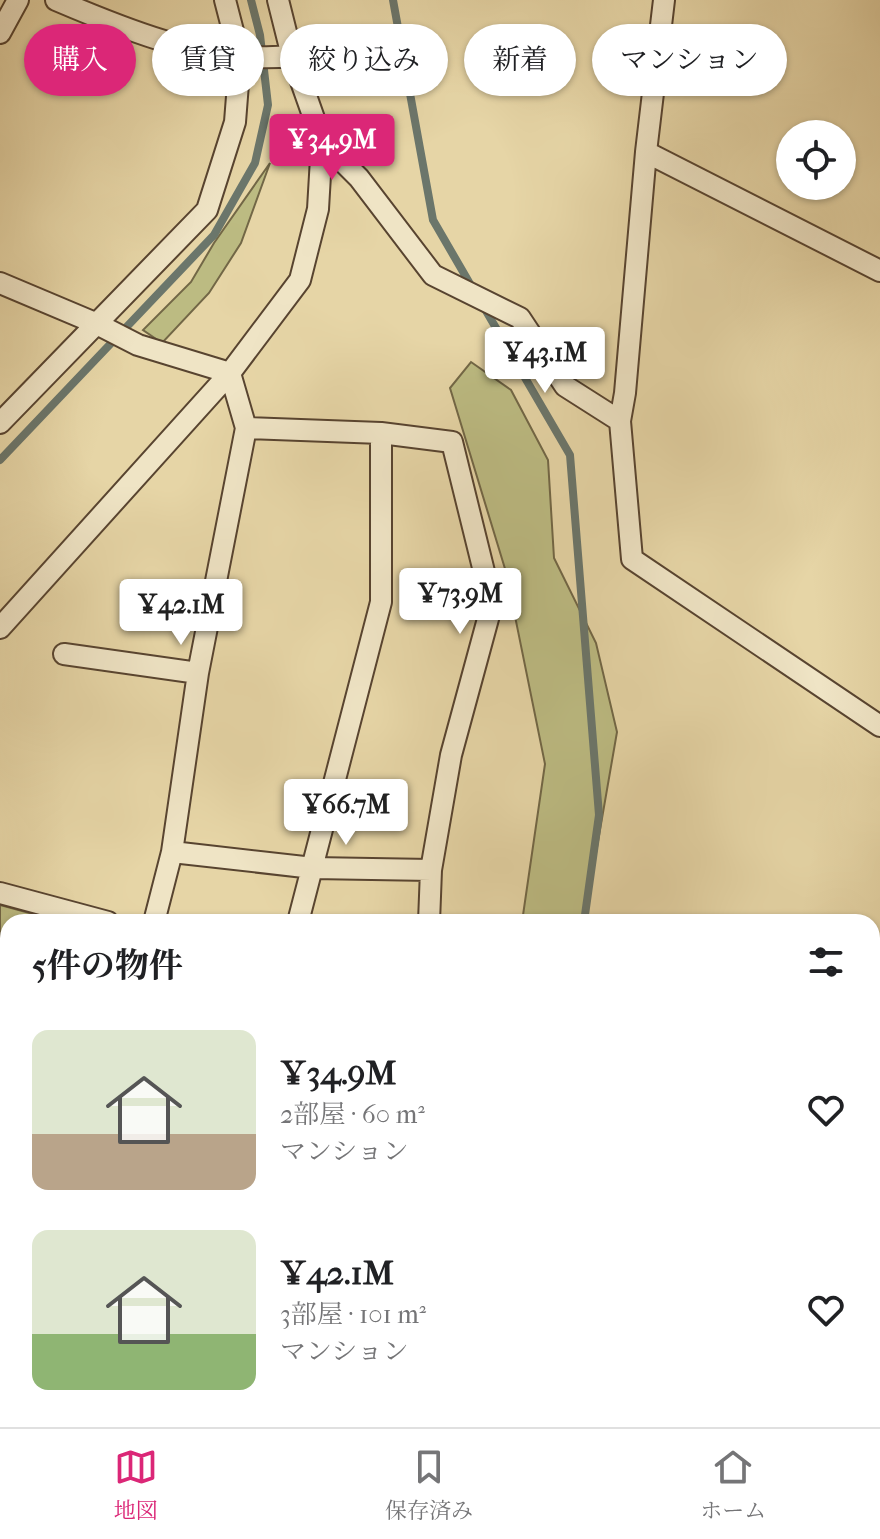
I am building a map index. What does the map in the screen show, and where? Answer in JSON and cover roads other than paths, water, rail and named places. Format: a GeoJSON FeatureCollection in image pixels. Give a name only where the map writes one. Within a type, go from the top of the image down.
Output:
{"type":"FeatureCollection","features":[{"type":"Feature","properties":{"kind":"street"},"geometry":{"type":"LineString","coordinates":[[0,33],[18,0]]}},
{"type":"Feature","properties":{"kind":"street"},"geometry":{"type":"LineString","coordinates":[[56,0],[152,38]]}},
{"type":"Feature","properties":{"kind":"street"},"geometry":{"type":"LineString","coordinates":[[225,0],[231,24]]}},
{"type":"Feature","properties":{"kind":"street"},"geometry":{"type":"LineString","coordinates":[[278,0],[284,24]]}},
{"type":"Feature","properties":{"kind":"street"},"geometry":{"type":"LineString","coordinates":[[664,0],[620,421],[632,559],[880,726]]}},
{"type":"Feature","properties":{"kind":"street"},"geometry":{"type":"LineString","coordinates":[[0,423],[102,327],[207,210],[235,122],[237,96]]}},
{"type":"Feature","properties":{"kind":"street"},"geometry":{"type":"LineString","coordinates":[[0,628],[230,373],[300,280],[318,209],[322,141],[306,96]]}},
{"type":"Feature","properties":{"kind":"street"},"geometry":{"type":"LineString","coordinates":[[322,141],[359,178],[433,275],[520,318],[565,386],[620,421]]}},
{"type":"Feature","properties":{"kind":"street"},"geometry":{"type":"LineString","coordinates":[[646,152],[880,271]]}},
{"type":"Feature","properties":{"kind":"street"},"geometry":{"type":"LineString","coordinates":[[0,283],[138,345],[230,373]]}},
{"type":"Feature","properties":{"kind":"street"},"geometry":{"type":"LineString","coordinates":[[156,914],[172,852],[198,673],[246,428],[230,373]]}},
{"type":"Feature","properties":{"kind":"street"},"geometry":{"type":"LineString","coordinates":[[246,428],[381,433],[452,442],[492,604],[451,755],[431,870],[429,914]]}},
{"type":"Feature","properties":{"kind":"street"},"geometry":{"type":"LineString","coordinates":[[300,914],[381,602],[381,433]]}},
{"type":"Feature","properties":{"kind":"street"},"geometry":{"type":"LineString","coordinates":[[64,654],[198,673]]}},
{"type":"Feature","properties":{"kind":"street"},"geometry":{"type":"LineString","coordinates":[[172,852],[313,868],[431,870]]}},
{"type":"Feature","properties":{"kind":"street"},"geometry":{"type":"LineString","coordinates":[[0,893],[78,914]]}},
{"type":"Feature","properties":{"kind":"waterway"},"geometry":{"type":"LineString","coordinates":[[0,460],[214,235],[255,163],[268,105],[260,35],[251,0]]}},
{"type":"Feature","properties":{"kind":"waterway"},"geometry":{"type":"LineString","coordinates":[[393,0],[433,220],[473,289]]}},
{"type":"Feature","properties":{"kind":"waterway"},"geometry":{"type":"LineString","coordinates":[[482,304],[570,455],[599,815],[585,914]]}}]}
